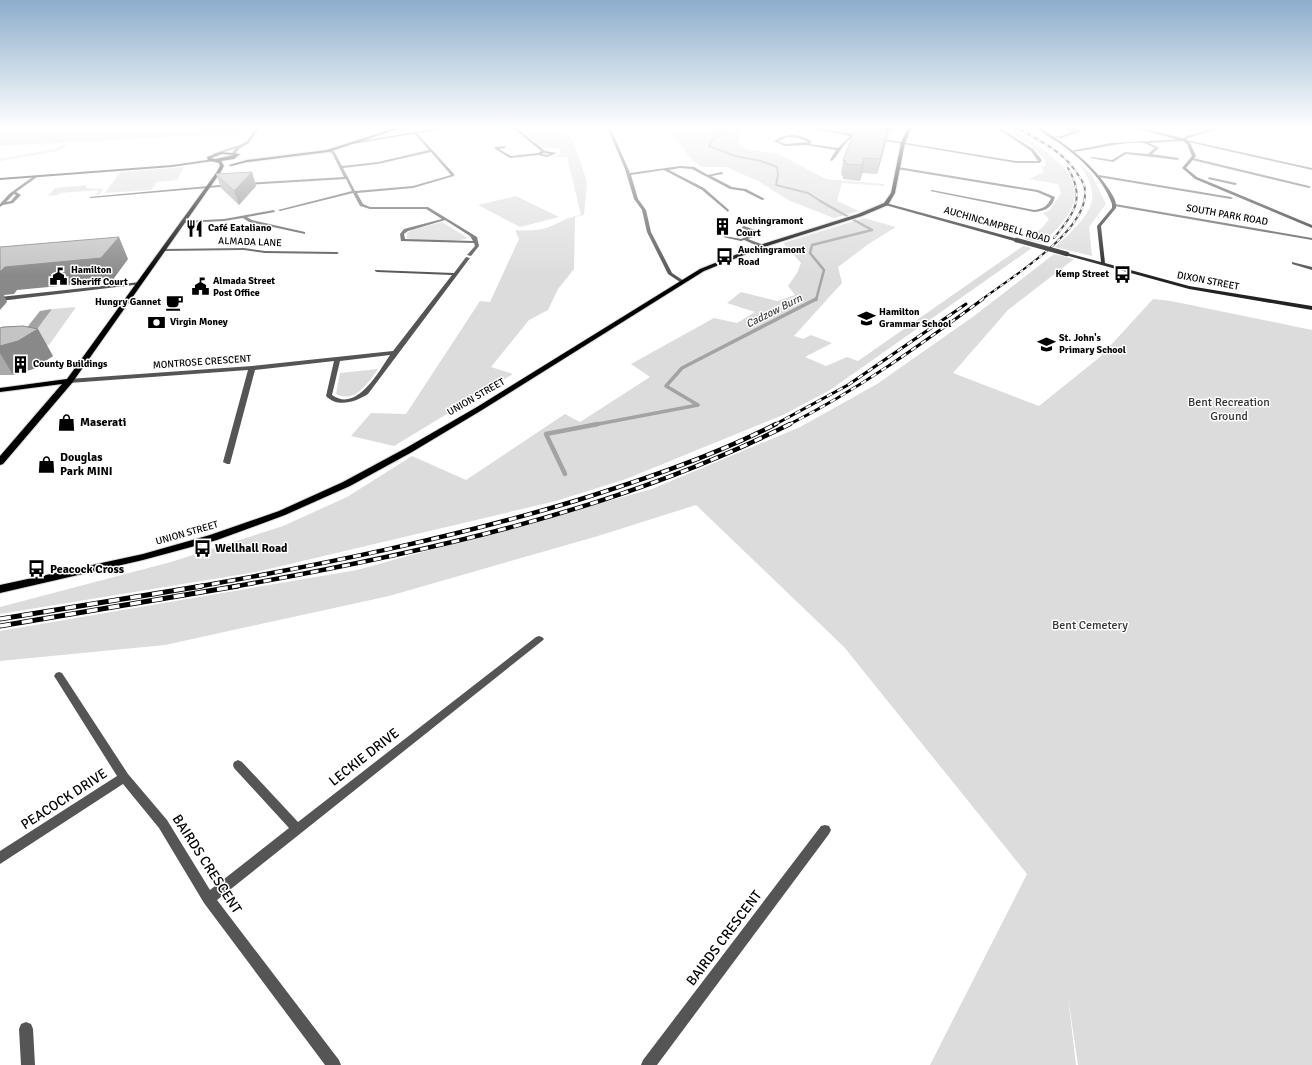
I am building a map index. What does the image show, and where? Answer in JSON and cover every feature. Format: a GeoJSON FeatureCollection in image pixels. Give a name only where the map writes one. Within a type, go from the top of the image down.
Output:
{"type":"FeatureCollection","features":[{"type":"Feature","properties":{"kind":"main road"},"geometry":{"type":"LineString","coordinates":[[0,462],[69,381],[184,222],[215,177]]}},
{"type":"Feature","properties":{"kind":"main road"},"geometry":{"type":"LineString","coordinates":[[208,187],[218,183],[222,177]]}},
{"type":"Feature","properties":{"kind":"main road"},"geometry":{"type":"LineString","coordinates":[[886,204],[893,193],[896,177]]}},
{"type":"Feature","properties":{"kind":"main road","name":"UNION STREET"},"geometry":{"type":"LineString","coordinates":[[0,590],[178,548],[251,525],[306,503],[413,448],[516,387],[682,281],[702,270],[762,246],[860,215],[886,204]]}},
{"type":"Feature","properties":{"kind":"main road"},"geometry":{"type":"LineString","coordinates":[[0,390],[69,381]]}},
{"type":"Feature","properties":{"kind":"street"},"geometry":{"type":"LineString","coordinates":[[1,205],[12,202],[19,195],[15,193],[35,177]]}},
{"type":"Feature","properties":{"kind":"street"},"geometry":{"type":"LineString","coordinates":[[0,179],[39,177]]}},
{"type":"Feature","properties":{"kind":"street"},"geometry":{"type":"LineString","coordinates":[[280,210],[353,192],[412,187],[447,177]]}},
{"type":"Feature","properties":{"kind":"street"},"geometry":{"type":"LineString","coordinates":[[629,177],[636,199],[644,210],[649,232],[670,274],[682,281]]}},
{"type":"Feature","properties":{"kind":"street"},"geometry":{"type":"LineString","coordinates":[[680,177],[703,189],[728,211]]}},
{"type":"Feature","properties":{"kind":"street"},"geometry":{"type":"LineString","coordinates":[[708,177],[731,188],[745,190],[763,199]]}},
{"type":"Feature","properties":{"kind":"street"},"geometry":{"type":"LineString","coordinates":[[932,191],[1034,211],[1044,210],[1049,207],[1053,197],[1038,191],[951,177]]}},
{"type":"Feature","properties":{"kind":"street"},"geometry":{"type":"LineString","coordinates":[[1099,177],[1115,205],[1099,226],[1102,264]]}},
{"type":"Feature","properties":{"kind":"street"},"geometry":{"type":"LineString","coordinates":[[1103,177],[1231,198]]}},
{"type":"Feature","properties":{"kind":"street"},"geometry":{"type":"LineString","coordinates":[[1194,177],[1312,227]]}},
{"type":"Feature","properties":{"kind":"street"},"geometry":{"type":"LineString","coordinates":[[1223,180],[1228,177]]}},
{"type":"Feature","properties":{"kind":"street"},"geometry":{"type":"LineString","coordinates":[[1269,177],[1311,187]]}},
{"type":"Feature","properties":{"kind":"street"},"geometry":{"type":"LineString","coordinates":[[243,184],[347,178],[353,192],[364,207],[422,207],[472,235],[476,242],[476,246],[468,257],[366,393],[361,397],[352,400],[336,400],[329,396],[337,359]]}},
{"type":"Feature","properties":{"kind":"street"},"geometry":{"type":"LineString","coordinates":[[1209,178],[1223,180],[1234,184]]}},
{"type":"Feature","properties":{"kind":"street"},"geometry":{"type":"LineString","coordinates":[[91,197],[235,184]]}},
{"type":"Feature","properties":{"kind":"street","name":"AUCHINCAMPBELL ROAD"},"geometry":{"type":"LineString","coordinates":[[886,204],[1102,264]]}},
{"type":"Feature","properties":{"kind":"street","name":"SOUTH PARK ROAD"},"geometry":{"type":"LineString","coordinates":[[1115,205],[1312,239]]}},
{"type":"Feature","properties":{"kind":"street"},"geometry":{"type":"LineString","coordinates":[[184,222],[244,217],[274,211]]}},
{"type":"Feature","properties":{"kind":"street"},"geometry":{"type":"LineString","coordinates":[[244,217],[251,221],[303,233]]}},
{"type":"Feature","properties":{"kind":"street"},"geometry":{"type":"LineString","coordinates":[[445,220],[406,230],[402,234],[403,240],[476,242]]}},
{"type":"Feature","properties":{"kind":"street"},"geometry":{"type":"LineString","coordinates":[[725,237],[737,240],[745,239],[759,233],[744,227]]}},
{"type":"Feature","properties":{"kind":"street"},"geometry":{"type":"LineString","coordinates":[[745,239],[762,246]]}},
{"type":"Feature","properties":{"kind":"street","name":"ALMADA LANE"},"geometry":{"type":"LineString","coordinates":[[163,250],[244,249],[265,252],[337,253]]}},
{"type":"Feature","properties":{"kind":"street"},"geometry":{"type":"LineString","coordinates":[[1294,263],[1312,269]]}},
{"type":"Feature","properties":{"kind":"street","name":"DIXON STREET"},"geometry":{"type":"LineString","coordinates":[[1102,264],[1189,287],[1312,308]]}},
{"type":"Feature","properties":{"kind":"street"},"geometry":{"type":"LineString","coordinates":[[377,271],[454,274]]}},
{"type":"Feature","properties":{"kind":"street"},"geometry":{"type":"LineString","coordinates":[[0,299],[140,283]]}},
{"type":"Feature","properties":{"kind":"street","name":"MONTROSE CRESCENT"},"geometry":{"type":"LineString","coordinates":[[69,381],[252,368],[395,353]]}},
{"type":"Feature","properties":{"kind":"street"},"geometry":{"type":"LineString","coordinates":[[227,462],[252,368]]}},
{"type":"Feature","properties":{"kind":"street","name":"LECKIE DRIVE"},"geometry":{"type":"LineString","coordinates":[[208,899],[539,639]]}},
{"type":"Feature","properties":{"kind":"street","name":"BAIRDS CRESCENT"},"geometry":{"type":"LineString","coordinates":[[59,676],[124,777],[163,824],[208,899],[334,1065]]}},
{"type":"Feature","properties":{"kind":"street"},"geometry":{"type":"LineString","coordinates":[[238,765],[297,829]]}},
{"type":"Feature","properties":{"kind":"street","name":"PEACOCK DRIVE"},"geometry":{"type":"LineString","coordinates":[[0,858],[124,777]]}},
{"type":"Feature","properties":{"kind":"street","name":"BAIRDS CRESCENT"},"geometry":{"type":"LineString","coordinates":[[648,1065],[825,830]]}},
{"type":"Feature","properties":{"kind":"street"},"geometry":{"type":"LineString","coordinates":[[26,1029],[28,1065]]}},
{"type":"Feature","properties":{"kind":"green space"},"geometry":{"type":"Polygon","coordinates":[[[117,177],[179,177],[177,180],[157,182],[151,190],[105,193],[117,177]]]}},
{"type":"Feature","properties":{"kind":"green space"},"geometry":{"type":"Polygon","coordinates":[[[572,177],[585,177],[587,182],[584,215],[575,217],[574,269],[558,289],[548,310],[529,320],[491,367],[513,374],[394,446],[351,436],[371,413],[406,414],[480,301],[490,302],[519,239],[515,230],[528,231],[541,229],[568,218],[581,215],[572,177]]]}},
{"type":"Feature","properties":{"kind":"green space"},"geometry":{"type":"Polygon","coordinates":[[[748,177],[822,177],[826,179],[884,184],[884,186],[842,183],[837,201],[859,211],[834,218],[790,201],[758,181],[748,177]]]}},
{"type":"Feature","properties":{"kind":"green space"},"geometry":{"type":"Polygon","coordinates":[[[1034,177],[1070,177],[1073,182],[1075,194],[1073,206],[1056,230],[1041,243],[1024,239],[1042,228],[1049,219],[1043,213],[1050,210],[1061,193],[1058,184],[1029,179],[1034,177]]]}},
{"type":"Feature","properties":{"kind":"green space"},"geometry":{"type":"Polygon","coordinates":[[[1087,177],[1093,177],[1106,204],[1089,227],[1092,256],[1055,247],[1080,222],[1090,207],[1092,192],[1087,177]]]}},
{"type":"Feature","properties":{"kind":"green space"},"geometry":{"type":"Polygon","coordinates":[[[87,185],[86,188],[103,189],[99,195],[96,195],[99,190],[60,193],[58,195],[48,196],[55,188],[87,185]]]}},
{"type":"Feature","properties":{"kind":"green space"},"geometry":{"type":"Polygon","coordinates":[[[516,196],[559,217],[520,227],[478,205],[516,196]]]}},
{"type":"Feature","properties":{"kind":"green space"},"geometry":{"type":"Polygon","coordinates":[[[864,218],[896,227],[870,243],[838,267],[842,283],[794,336],[803,339],[811,335],[832,343],[805,357],[826,366],[847,357],[858,361],[1023,246],[1032,248],[830,390],[783,415],[626,479],[556,501],[256,572],[0,614],[0,607],[171,562],[283,526],[347,497],[412,456],[466,480],[565,414],[580,422],[650,377],[631,364],[714,318],[737,323],[755,312],[727,303],[741,292],[777,301],[795,295],[788,286],[797,273],[801,263],[783,243],[864,218]]]}},
{"type":"Feature","properties":{"kind":"green space"},"geometry":{"type":"Polygon","coordinates":[[[442,222],[468,238],[455,241],[438,241],[407,238],[407,233],[412,230],[442,222]]]}},
{"type":"Feature","properties":{"kind":"green space"},"geometry":{"type":"Polygon","coordinates":[[[1054,254],[1074,259],[1008,310],[953,373],[1039,406],[1100,357],[1153,299],[1171,301],[1312,330],[1312,1065],[1078,1065],[1068,997],[1076,1065],[930,1065],[1027,874],[844,647],[696,505],[598,536],[389,596],[165,645],[0,661],[0,631],[357,570],[652,489],[800,427],[877,384],[974,316],[1054,254]]]}},
{"type":"Feature","properties":{"kind":"green space"},"geometry":{"type":"Polygon","coordinates":[[[76,307],[49,345],[23,348],[52,309],[76,307]]]}},
{"type":"Feature","properties":{"kind":"green space"},"geometry":{"type":"Polygon","coordinates":[[[378,369],[365,386],[355,394],[343,396],[336,394],[340,373],[378,369]]]}},
{"type":"Feature","properties":{"kind":"shaded area"},"geometry":{"type":"Polygon","coordinates":[[[52,309],[23,348],[10,349],[40,311],[52,309]]]}},
{"type":"Feature","properties":{"kind":"building"},"geometry":{"type":"Polygon","coordinates":[[[219,177],[248,177],[234,191],[219,177]]]}},
{"type":"Feature","properties":{"kind":"building"},"geometry":{"type":"Polygon","coordinates":[[[119,237],[101,258],[5,267],[0,271],[0,247],[119,237]]]}},
{"type":"Feature","properties":{"kind":"building"},"geometry":{"type":"Polygon","coordinates":[[[23,326],[38,329],[18,341],[0,346],[0,328],[23,326]]]}},
{"type":"Feature","properties":{"kind":"waterway","name":"Cadzow Burn"},"geometry":{"type":"LineString","coordinates":[[778,177],[776,185],[808,193],[822,202]]}},
{"type":"Feature","properties":{"kind":"waterway","name":"Cadzow Burn"},"geometry":{"type":"LineString","coordinates":[[816,300],[824,270],[810,253],[812,245],[872,230],[820,201]]}},
{"type":"Feature","properties":{"kind":"waterway","name":"Cadzow Burn"},"geometry":{"type":"LineString","coordinates":[[593,425],[698,405],[666,386],[682,368],[816,299]]}},
{"type":"Feature","properties":{"kind":"waterway","name":"Cadzow Burn"},"geometry":{"type":"LineString","coordinates":[[565,474],[546,434],[598,424]]}},
{"type":"Feature","properties":{"kind":"railway"},"geometry":{"type":"LineString","coordinates":[[1054,238],[1067,221],[1075,205],[1077,197],[1076,188],[1072,177]]}},
{"type":"Feature","properties":{"kind":"railway"},"geometry":{"type":"LineString","coordinates":[[981,300],[1048,250],[1077,218],[1084,201],[1084,185],[1079,177]]}},
{"type":"Feature","properties":{"kind":"railway"},"geometry":{"type":"LineString","coordinates":[[789,425],[864,382],[912,350],[983,299]]}},
{"type":"Feature","properties":{"kind":"railway"},"geometry":{"type":"LineString","coordinates":[[774,425],[848,385],[966,304]]}},
{"type":"Feature","properties":{"kind":"railway"},"geometry":{"type":"LineString","coordinates":[[197,587],[388,549],[531,514],[603,492],[703,457],[774,425]]}},
{"type":"Feature","properties":{"kind":"railway"},"geometry":{"type":"LineString","coordinates":[[232,587],[303,574],[446,543],[588,505],[657,481],[724,455],[789,425]]}},
{"type":"Feature","properties":{"kind":"railway"},"geometry":{"type":"LineString","coordinates":[[197,587],[202,586]]}},
{"type":"Feature","properties":{"kind":"railway"},"geometry":{"type":"LineString","coordinates":[[0,626],[238,586]]}},
{"type":"Feature","properties":{"kind":"railway"},"geometry":{"type":"LineString","coordinates":[[0,619],[197,587]]}},
{"type":"Feature","properties":{"kind":"place","name":"Auchingramont Court"},"geometry":{"type":"Point","coordinates":[723,227]}},
{"type":"Feature","properties":{"kind":"place","name":"Café Eataliano"},"geometry":{"type":"Point","coordinates":[195,228]}},
{"type":"Feature","properties":{"kind":"place","name":"Auchingramont Road"},"geometry":{"type":"Point","coordinates":[725,256]}},
{"type":"Feature","properties":{"kind":"place","name":"Kemp Street"},"geometry":{"type":"Point","coordinates":[1122,274]}},
{"type":"Feature","properties":{"kind":"place","name":"Hamilton Sheriff Court"},"geometry":{"type":"Point","coordinates":[58,276]}},
{"type":"Feature","properties":{"kind":"place","name":"Almada Street Post Office"},"geometry":{"type":"Point","coordinates":[200,287]}},
{"type":"Feature","properties":{"kind":"place","name":"Hungry Gannet"},"geometry":{"type":"Point","coordinates":[174,302]}},
{"type":"Feature","properties":{"kind":"place","name":"Hamilton Grammar School"},"geometry":{"type":"Point","coordinates":[866,318]}},
{"type":"Feature","properties":{"kind":"place","name":"Virgin Money"},"geometry":{"type":"Point","coordinates":[157,322]}},
{"type":"Feature","properties":{"kind":"place","name":"St. John's Primary School"},"geometry":{"type":"Point","coordinates":[1046,344]}},
{"type":"Feature","properties":{"kind":"place","name":"County Buildings"},"geometry":{"type":"Point","coordinates":[20,364]}},
{"type":"Feature","properties":{"kind":"place","name":"Maserati"},"geometry":{"type":"Point","coordinates":[67,422]}},
{"type":"Feature","properties":{"kind":"place","name":"Douglas Park MINI"},"geometry":{"type":"Point","coordinates":[47,464]}},
{"type":"Feature","properties":{"kind":"place","name":"Wellhall Road"},"geometry":{"type":"Point","coordinates":[202,548]}},
{"type":"Feature","properties":{"kind":"place","name":"Peacock Cross"},"geometry":{"type":"Point","coordinates":[37,569]}},
{"type":"Feature","properties":{"kind":"park label","name":"Bent Recreation Ground"},"geometry":{"type":"Point","coordinates":[1229,409]}},
{"type":"Feature","properties":{"kind":"park label","name":"Bent Cemetery"},"geometry":{"type":"Point","coordinates":[1090,625]}}]}
